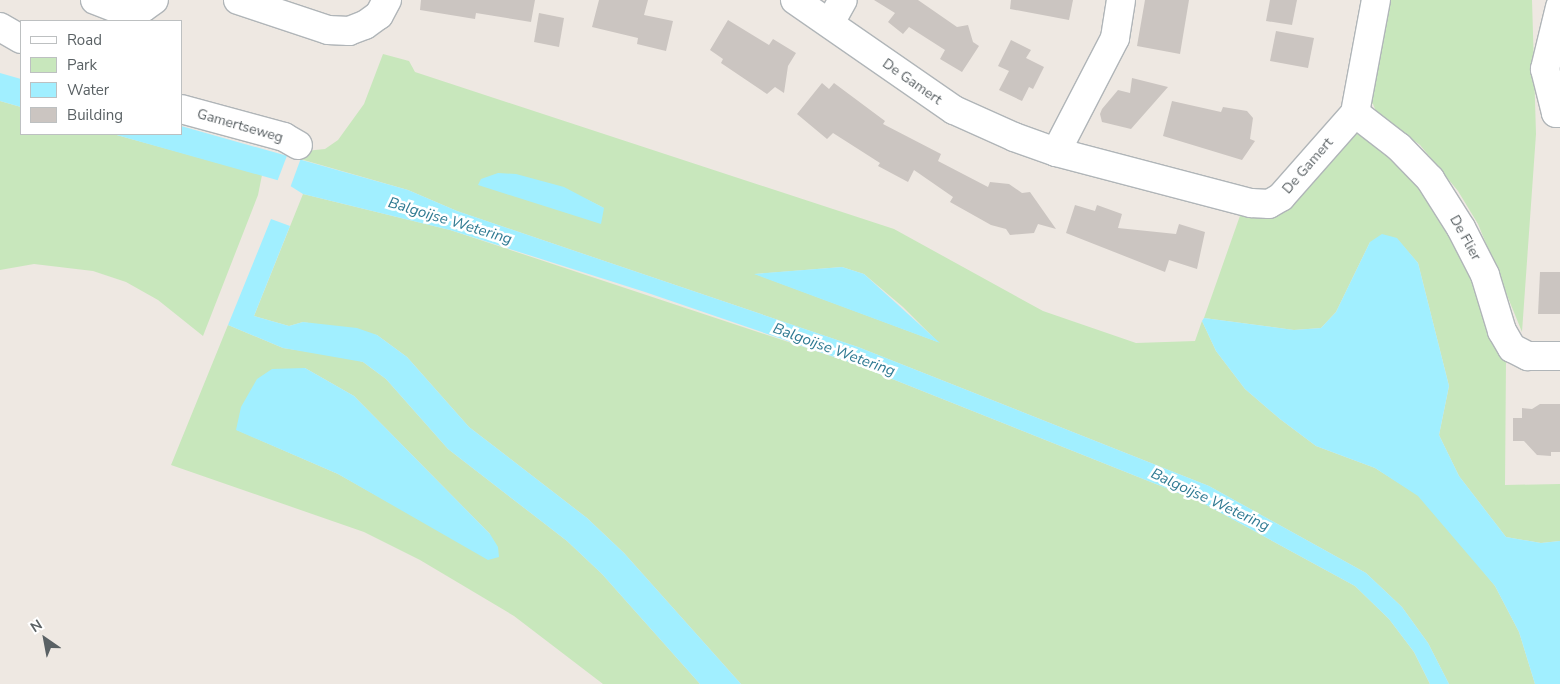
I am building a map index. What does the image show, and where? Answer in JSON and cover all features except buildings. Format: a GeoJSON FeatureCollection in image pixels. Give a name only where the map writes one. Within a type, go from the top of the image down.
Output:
{"type":"FeatureCollection","features":[{"type":"Feature","properties":{"kind":"street"},"geometry":{"type":"LineString","coordinates":[[95,0],[124,11],[144,7],[154,0]]}},
{"type":"Feature","properties":{"kind":"street"},"geometry":{"type":"LineString","coordinates":[[238,0],[328,30],[349,31],[365,26],[379,15],[387,0]]}},
{"type":"Feature","properties":{"kind":"street","name":"De Gamert"},"geometry":{"type":"LineString","coordinates":[[795,0],[836,11],[954,110],[1056,152],[1251,203],[1268,204],[1281,197],[1354,113],[1376,0]]}},
{"type":"Feature","properties":{"kind":"street"},"geometry":{"type":"LineString","coordinates":[[1056,152],[1115,38],[1121,0]]}},
{"type":"Feature","properties":{"kind":"street"},"geometry":{"type":"LineString","coordinates":[[1560,7],[1545,69],[1556,113],[1560,113]]}},
{"type":"Feature","properties":{"kind":"street"},"geometry":{"type":"LineString","coordinates":[[0,27],[20,38]]}},
{"type":"Feature","properties":{"kind":"street","name":"Gamertseweg"},"geometry":{"type":"LineString","coordinates":[[182,109],[284,137],[298,145]]}},
{"type":"Feature","properties":{"kind":"street","name":"De Flier"},"geometry":{"type":"LineString","coordinates":[[1354,113],[1399,147],[1430,179],[1461,228],[1485,275],[1502,331],[1512,348],[1528,356],[1560,356]]}},
{"type":"Feature","properties":{"kind":"green space"},"geometry":{"type":"Polygon","coordinates":[[[1387,0],[1532,0],[1536,134],[1522,332],[1478,224],[1458,191],[1420,145],[1377,114],[1373,104],[1367,102],[1387,0]]]}},
{"type":"Feature","properties":{"kind":"green space"},"geometry":{"type":"Polygon","coordinates":[[[383,54],[409,61],[415,72],[894,229],[1043,311],[1136,343],[1195,341],[1202,321],[1216,351],[1245,389],[1280,419],[1316,446],[1375,468],[1418,495],[1451,531],[1495,586],[1519,632],[1535,684],[1449,684],[1428,643],[1402,607],[1366,573],[1209,486],[858,347],[457,211],[408,190],[293,157],[295,152],[325,149],[338,140],[364,104],[383,54]],[[481,179],[604,208],[586,199],[481,179]],[[842,267],[755,274],[938,342],[903,307],[864,274],[842,267]]]}},
{"type":"Feature","properties":{"kind":"green space"},"geometry":{"type":"Polygon","coordinates":[[[0,101],[20,107],[20,135],[117,135],[262,175],[258,195],[203,336],[158,300],[126,282],[93,271],[34,264],[0,270],[0,101]]]}},
{"type":"Feature","properties":{"kind":"green space"},"geometry":{"type":"Polygon","coordinates":[[[1352,126],[1417,179],[1451,234],[1506,361],[1505,485],[1560,484],[1560,541],[1541,543],[1506,537],[1459,476],[1439,435],[1449,386],[1418,263],[1397,239],[1370,242],[1336,312],[1321,328],[1294,330],[1204,318],[1242,210],[1352,126]]]}},
{"type":"Feature","properties":{"kind":"green space"},"geometry":{"type":"Polygon","coordinates":[[[303,194],[450,230],[852,363],[1201,502],[1355,586],[1389,619],[1414,652],[1430,684],[741,684],[624,553],[587,518],[469,427],[407,357],[377,335],[303,322],[289,326],[254,316],[303,194]]]}},
{"type":"Feature","properties":{"kind":"green space"},"geometry":{"type":"Polygon","coordinates":[[[228,325],[283,348],[350,358],[363,362],[386,379],[448,449],[567,541],[602,574],[700,684],[603,684],[514,616],[420,560],[364,532],[171,465],[228,325]],[[305,368],[237,430],[338,474],[413,516],[490,534],[354,396],[305,368]]]}},
{"type":"Feature","properties":{"kind":"water"},"geometry":{"type":"Polygon","coordinates":[[[0,73],[20,79],[20,107],[0,101],[0,73]]]}},
{"type":"Feature","properties":{"kind":"water","name":"Balgoijse Wetering"},"geometry":{"type":"Polygon","coordinates":[[[182,126],[408,190],[457,211],[858,347],[1209,486],[1366,573],[1402,607],[1428,643],[1449,684],[1430,684],[1414,652],[1389,619],[1355,586],[1201,502],[852,363],[645,292],[450,230],[303,194],[284,182],[117,135],[182,135],[182,126]]]}},
{"type":"Feature","properties":{"kind":"water"},"geometry":{"type":"Polygon","coordinates":[[[498,173],[516,174],[564,187],[604,208],[601,224],[478,185],[481,179],[498,173]]]}},
{"type":"Feature","properties":{"kind":"water"},"geometry":{"type":"Polygon","coordinates":[[[271,219],[290,226],[254,316],[289,326],[303,322],[357,328],[377,335],[407,357],[469,427],[587,518],[624,553],[741,684],[700,684],[602,574],[567,541],[448,449],[386,379],[363,362],[283,348],[228,325],[271,219]]]}},
{"type":"Feature","properties":{"kind":"water"},"geometry":{"type":"Polygon","coordinates":[[[1382,234],[1397,238],[1418,263],[1449,386],[1439,435],[1459,476],[1506,537],[1541,543],[1560,541],[1560,684],[1535,684],[1519,632],[1495,586],[1418,496],[1375,468],[1316,446],[1280,419],[1245,389],[1216,351],[1202,321],[1204,318],[1294,330],[1321,328],[1336,312],[1370,242],[1382,234]]]}},
{"type":"Feature","properties":{"kind":"water"},"geometry":{"type":"Polygon","coordinates":[[[842,267],[864,274],[940,343],[754,274],[842,267]]]}},
{"type":"Feature","properties":{"kind":"water"},"geometry":{"type":"Polygon","coordinates":[[[305,368],[354,396],[490,534],[498,547],[499,557],[488,560],[338,474],[236,430],[241,407],[257,379],[272,369],[305,368]]]}},
{"type":"Feature","properties":{"kind":"pier"},"geometry":{"type":"Polygon","coordinates":[[[288,153],[301,158],[290,188],[277,182],[288,153]]]}}]}
